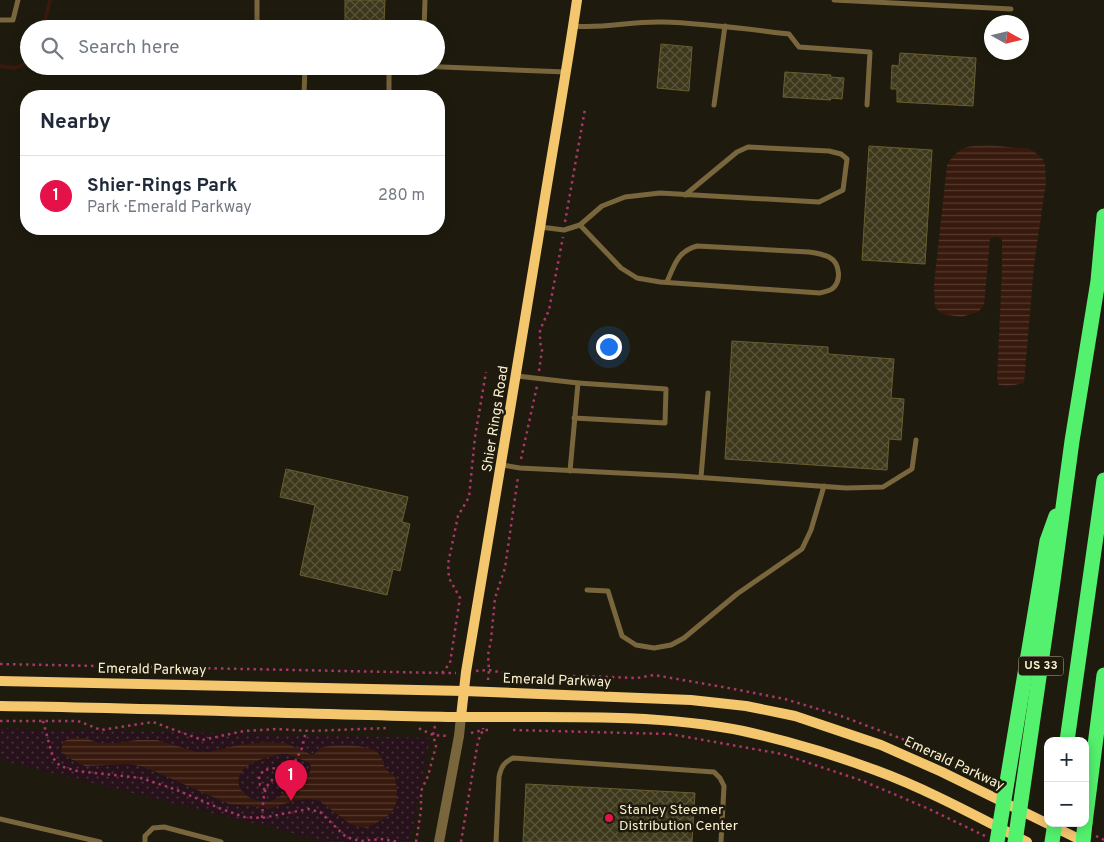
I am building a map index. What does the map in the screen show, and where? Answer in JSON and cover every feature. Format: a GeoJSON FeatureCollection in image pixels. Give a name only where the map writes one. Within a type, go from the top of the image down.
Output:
{"type":"FeatureCollection","features":[{"type":"Feature","properties":{"kind":"highway","name":"US 33"},"geometry":{"type":"LineString","coordinates":[[1015,842],[1098,281],[1104,216]]}},
{"type":"Feature","properties":{"kind":"highway","name":"US 33"},"geometry":{"type":"LineString","coordinates":[[1068,737],[1104,480]]}},
{"type":"Feature","properties":{"kind":"highway"},"geometry":{"type":"LineString","coordinates":[[993,840],[1047,541],[1066,489]]}},
{"type":"Feature","properties":{"kind":"highway"},"geometry":{"type":"LineString","coordinates":[[1089,792],[1104,675]]}},
{"type":"Feature","properties":{"kind":"highway"},"geometry":{"type":"LineString","coordinates":[[1052,842],[1054,827]]}},
{"type":"Feature","properties":{"kind":"highway"},"geometry":{"type":"LineString","coordinates":[[1084,842],[1085,827]]}},
{"type":"Feature","properties":{"kind":"main road","name":"Shier Rings Road"},"geometry":{"type":"LineString","coordinates":[[461,717],[577,0]]}},
{"type":"Feature","properties":{"kind":"main road","name":"Emerald Parkway"},"geometry":{"type":"LineString","coordinates":[[0,681],[464,691],[691,700],[746,706],[796,716],[881,744],[1084,842]]}},
{"type":"Feature","properties":{"kind":"main road"},"geometry":{"type":"LineString","coordinates":[[0,706],[647,720],[684,723],[740,731],[788,742],[876,770],[1027,842]]}},
{"type":"Feature","properties":{"kind":"street","name":"Shier Rings Road"},"geometry":{"type":"LineString","coordinates":[[440,842],[461,717]]}},
{"type":"Feature","properties":{"kind":"lane"},"geometry":{"type":"LineString","coordinates":[[0,20],[13,20],[18,0]]}},
{"type":"Feature","properties":{"kind":"lane"},"geometry":{"type":"LineString","coordinates":[[257,0],[257,20]]}},
{"type":"Feature","properties":{"kind":"lane"},"geometry":{"type":"LineString","coordinates":[[424,20],[425,0]]}},
{"type":"Feature","properties":{"kind":"lane"},"geometry":{"type":"LineString","coordinates":[[834,0],[1011,9]]}},
{"type":"Feature","properties":{"kind":"lane"},"geometry":{"type":"LineString","coordinates":[[573,26],[593,28],[660,22],[725,26],[789,34],[800,47],[870,52],[867,105]]}},
{"type":"Feature","properties":{"kind":"lane"},"geometry":{"type":"LineString","coordinates":[[714,105],[725,26]]}},
{"type":"Feature","properties":{"kind":"lane"},"geometry":{"type":"LineString","coordinates":[[445,67],[566,72]]}},
{"type":"Feature","properties":{"kind":"lane"},"geometry":{"type":"LineString","coordinates":[[304,90],[305,75]]}},
{"type":"Feature","properties":{"kind":"lane"},"geometry":{"type":"LineString","coordinates":[[389,75],[389,90]]}},
{"type":"Feature","properties":{"kind":"lane"},"geometry":{"type":"LineString","coordinates":[[540,227],[564,230],[580,225],[602,206],[625,197],[660,193],[685,195],[819,202],[843,190],[846,159],[841,154],[829,151],[748,147],[737,152],[685,195]]}},
{"type":"Feature","properties":{"kind":"lane"},"geometry":{"type":"LineString","coordinates":[[580,225],[621,268],[637,278],[667,282],[820,293],[831,289],[837,282],[838,273],[837,266],[831,258],[821,254],[697,246],[681,253],[667,282]]}},
{"type":"Feature","properties":{"kind":"lane"},"geometry":{"type":"LineString","coordinates":[[517,376],[578,383],[666,389],[665,423],[574,418]]}},
{"type":"Feature","properties":{"kind":"lane"},"geometry":{"type":"LineString","coordinates":[[570,472],[578,383]]}},
{"type":"Feature","properties":{"kind":"lane"},"geometry":{"type":"LineString","coordinates":[[701,477],[708,393]]}},
{"type":"Feature","properties":{"kind":"lane"},"geometry":{"type":"LineString","coordinates":[[502,465],[570,472],[701,477],[824,486],[883,487],[912,469],[916,440]]}},
{"type":"Feature","properties":{"kind":"lane"},"geometry":{"type":"LineString","coordinates":[[587,590],[608,591],[622,636],[636,645],[654,648],[671,645],[684,638],[737,594],[802,549],[811,530],[824,486]]}},
{"type":"Feature","properties":{"kind":"lane"},"geometry":{"type":"LineString","coordinates":[[496,842],[501,768],[507,761],[513,758],[714,772],[724,786],[721,842]]}},
{"type":"Feature","properties":{"kind":"lane"},"geometry":{"type":"LineString","coordinates":[[0,819],[100,842]]}},
{"type":"Feature","properties":{"kind":"lane"},"geometry":{"type":"LineString","coordinates":[[144,842],[145,836],[153,828],[164,827],[221,842]]}},
{"type":"Feature","properties":{"kind":"path"},"geometry":{"type":"LineString","coordinates":[[489,670],[488,655],[495,598],[505,568],[520,468],[538,379],[542,350],[540,330],[549,310],[585,109]]}},
{"type":"Feature","properties":{"kind":"path"},"geometry":{"type":"LineString","coordinates":[[0,664],[442,673],[450,662],[460,598],[449,578],[448,564],[458,516],[469,497],[475,437],[486,372]]}},
{"type":"Feature","properties":{"kind":"path"},"geometry":{"type":"LineString","coordinates":[[0,721],[78,721],[101,730],[153,722],[202,740],[244,732],[277,729],[306,731],[390,728]]}},
{"type":"Feature","properties":{"kind":"path"},"geometry":{"type":"LineString","coordinates":[[43,721],[53,758],[60,766],[77,771],[141,778],[244,816],[262,818],[308,809],[320,812],[346,837],[360,841],[381,840],[399,842]]}},
{"type":"Feature","properties":{"kind":"path"},"geometry":{"type":"LineString","coordinates":[[416,728],[433,735],[436,746],[428,776],[421,791],[421,810],[416,842]]}},
{"type":"Feature","properties":{"kind":"path"},"geometry":{"type":"LineString","coordinates":[[262,818],[267,783],[279,774],[290,771],[302,748],[306,731]]}},
{"type":"Feature","properties":{"kind":"path"},"geometry":{"type":"LineString","coordinates":[[265,790],[260,785],[259,776],[264,770],[293,765]]}},
{"type":"Feature","properties":{"kind":"path"},"geometry":{"type":"LineString","coordinates":[[929,809],[993,840]]}},
{"type":"Feature","properties":{"kind":"shaded area"},"geometry":{"type":"Polygon","coordinates":[[[990,145],[1029,148],[1042,158],[1045,164],[1046,182],[1034,265],[1024,383],[1008,386],[999,385],[997,380],[1002,240],[996,237],[990,239],[984,305],[978,312],[961,317],[942,314],[935,307],[934,285],[947,165],[956,154],[965,148],[990,145]]]}},
{"type":"Feature","properties":{"kind":"shaded area"},"geometry":{"type":"Polygon","coordinates":[[[0,728],[430,738],[410,842],[328,842],[0,760],[0,728]]]}},
{"type":"Feature","properties":{"kind":"shaded area"},"geometry":{"type":"Polygon","coordinates":[[[71,738],[85,738],[99,743],[157,740],[197,752],[210,752],[238,745],[267,742],[285,743],[313,755],[327,746],[360,746],[379,754],[386,770],[395,776],[396,803],[390,814],[366,828],[350,824],[320,801],[309,799],[297,800],[271,808],[229,804],[145,767],[129,764],[85,766],[69,758],[61,751],[63,742],[71,738]],[[287,754],[262,759],[245,768],[238,782],[244,793],[256,800],[271,801],[305,777],[309,773],[310,763],[287,754]]]}},
{"type":"Feature","properties":{"kind":"building"},"geometry":{"type":"Polygon","coordinates":[[[345,0],[385,0],[384,20],[345,20],[345,0]]]}},
{"type":"Feature","properties":{"kind":"building"},"geometry":{"type":"Polygon","coordinates":[[[661,44],[692,47],[689,91],[657,88],[661,44]]]}},
{"type":"Feature","properties":{"kind":"building"},"geometry":{"type":"Polygon","coordinates":[[[900,53],[976,58],[973,106],[897,102],[897,89],[891,89],[892,65],[899,66],[900,53]]]}},
{"type":"Feature","properties":{"kind":"building"},"geometry":{"type":"Polygon","coordinates":[[[785,72],[831,75],[830,77],[844,78],[842,99],[783,97],[785,72]]]}},
{"type":"Feature","properties":{"kind":"building"},"geometry":{"type":"Polygon","coordinates":[[[869,146],[932,150],[925,264],[862,260],[869,146]]]}},
{"type":"Feature","properties":{"kind":"building"},"geometry":{"type":"Polygon","coordinates":[[[732,341],[828,347],[828,354],[894,359],[891,398],[904,399],[901,440],[889,439],[887,470],[725,459],[732,341]]]}},
{"type":"Feature","properties":{"kind":"building"},"geometry":{"type":"Polygon","coordinates":[[[286,469],[408,497],[402,522],[410,524],[400,571],[393,569],[387,595],[300,575],[315,505],[280,497],[286,469]]]}},
{"type":"Feature","properties":{"kind":"building","name":"Stanley Steemer Distribution Center"},"geometry":{"type":"Polygon","coordinates":[[[526,784],[695,793],[692,842],[523,842],[526,784]]]}},
{"type":"Feature","properties":{"kind":"waterway"},"geometry":{"type":"LineString","coordinates":[[45,20],[50,0]]}},
{"type":"Feature","properties":{"kind":"waterway"},"geometry":{"type":"LineString","coordinates":[[0,66],[15,68],[20,66]]}},
{"type":"Feature","properties":{"kind":"place","name":"Shier-Rings Park"},"geometry":{"type":"Point","coordinates":[291,801]}},
{"type":"Feature","properties":{"kind":"place","name":"Stanley Steemer Distribution Center"},"geometry":{"type":"Point","coordinates":[609,818]}}]}
